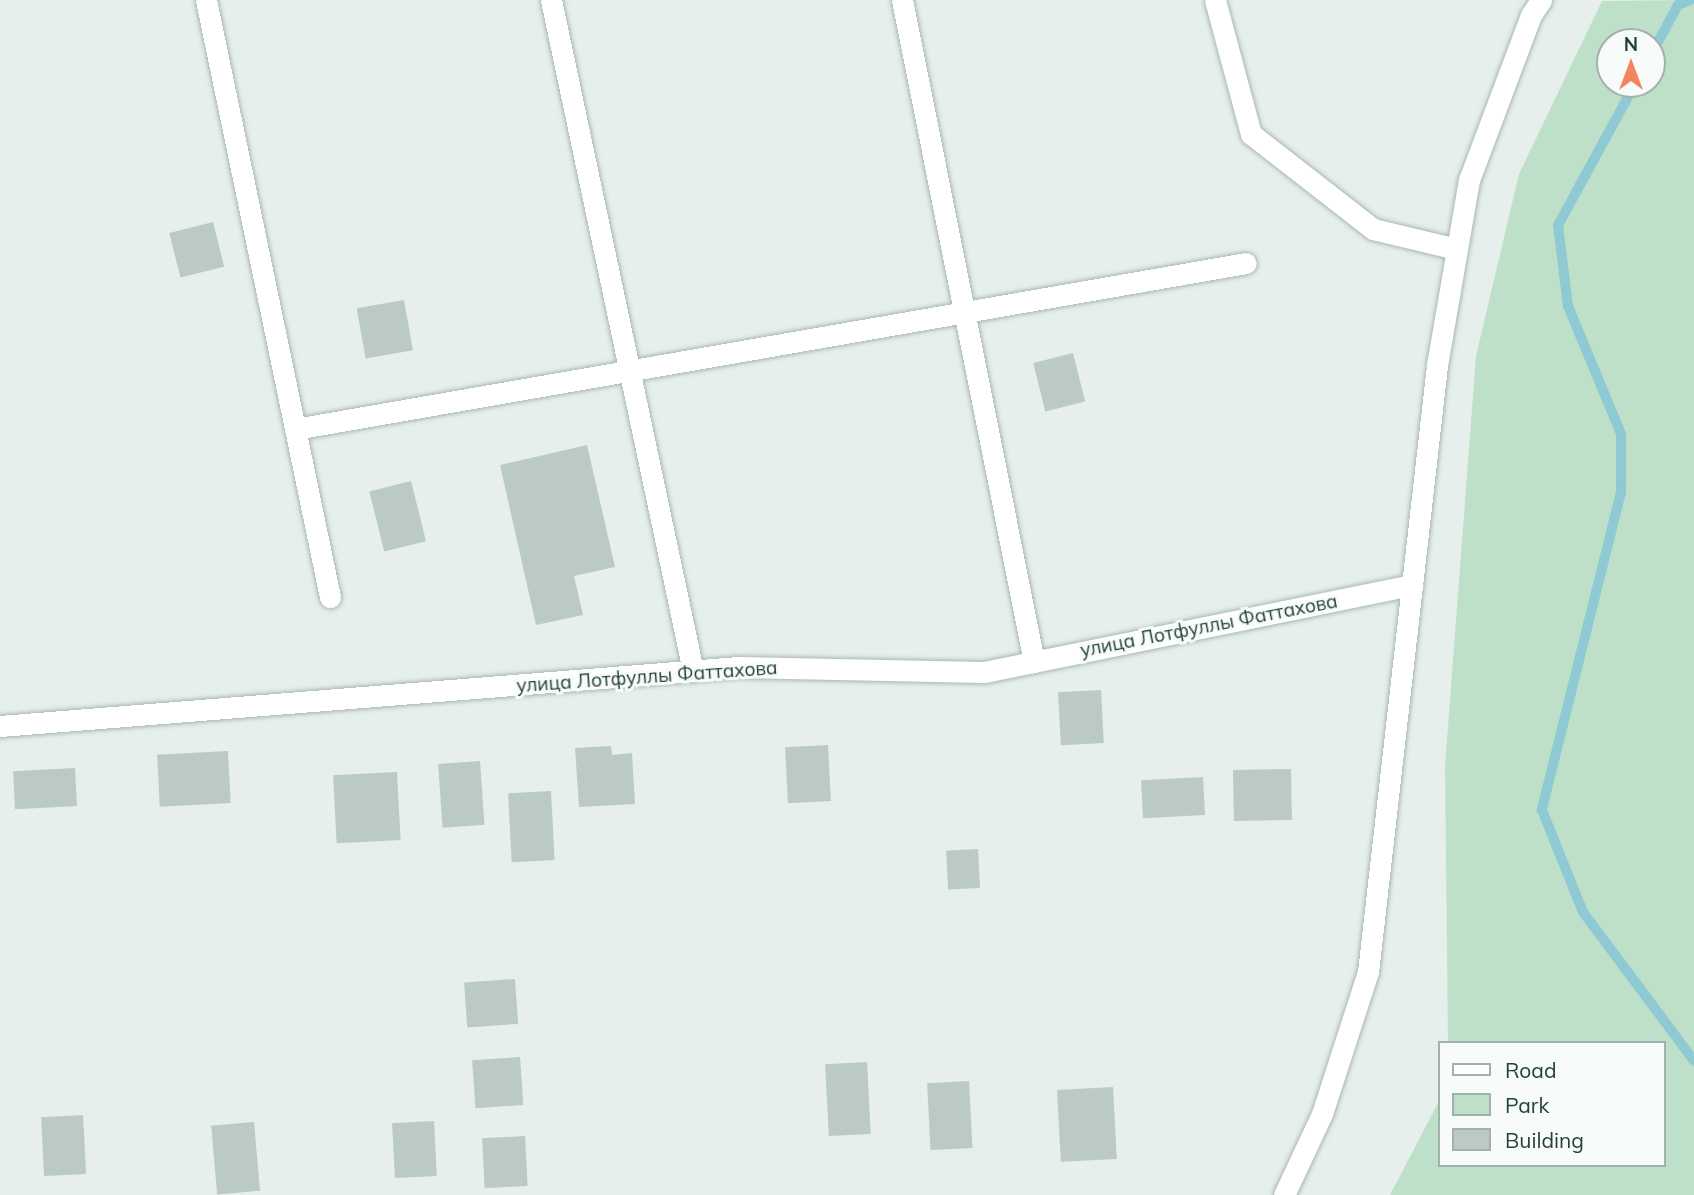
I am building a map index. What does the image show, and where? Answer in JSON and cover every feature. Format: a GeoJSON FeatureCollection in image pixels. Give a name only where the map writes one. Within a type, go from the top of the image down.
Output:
{"type":"FeatureCollection","features":[{"type":"Feature","properties":{"kind":"street"},"geometry":{"type":"LineString","coordinates":[[206,0],[330,597]]}},
{"type":"Feature","properties":{"kind":"street"},"geometry":{"type":"LineString","coordinates":[[551,0],[693,671]]}},
{"type":"Feature","properties":{"kind":"street"},"geometry":{"type":"LineString","coordinates":[[902,0],[1034,662]]}},
{"type":"Feature","properties":{"kind":"street"},"geometry":{"type":"LineString","coordinates":[[1215,0],[1251,134],[1373,229],[1457,249]]}},
{"type":"Feature","properties":{"kind":"street"},"geometry":{"type":"LineString","coordinates":[[1284,1195],[1322,1114],[1368,972],[1437,365],[1469,180],[1531,15],[1541,0]]}},
{"type":"Feature","properties":{"kind":"street"},"geometry":{"type":"LineString","coordinates":[[295,429],[1246,264]]}},
{"type":"Feature","properties":{"kind":"street","name":"улица Лотфуллы Фаттахова"},"geometry":{"type":"LineString","coordinates":[[0,726],[738,667],[984,672],[1412,585]]}},
{"type":"Feature","properties":{"kind":"green space"},"geometry":{"type":"Polygon","coordinates":[[[1694,0],[1694,1195],[1390,1195],[1438,1103],[1438,1167],[1666,1167],[1666,1041],[1448,1041],[1445,766],[1476,356],[1519,174],[1602,1],[1694,0]]]}},
{"type":"Feature","properties":{"kind":"building"},"geometry":{"type":"Polygon","coordinates":[[[213,222],[224,267],[180,278],[169,233],[213,222]]]}},
{"type":"Feature","properties":{"kind":"building"},"geometry":{"type":"Polygon","coordinates":[[[404,300],[413,350],[366,359],[357,308],[404,300]]]}},
{"type":"Feature","properties":{"kind":"building"},"geometry":{"type":"Polygon","coordinates":[[[1073,353],[1085,402],[1045,411],[1033,363],[1073,353]]]}},
{"type":"Feature","properties":{"kind":"building"},"geometry":{"type":"Polygon","coordinates":[[[587,445],[615,567],[574,576],[583,615],[536,625],[500,465],[587,445]]]}},
{"type":"Feature","properties":{"kind":"building"},"geometry":{"type":"Polygon","coordinates":[[[411,481],[426,541],[384,552],[369,491],[411,481]]]}},
{"type":"Feature","properties":{"kind":"building"},"geometry":{"type":"Polygon","coordinates":[[[1101,690],[1104,743],[1061,745],[1058,692],[1101,690]]]}},
{"type":"Feature","properties":{"kind":"building"},"geometry":{"type":"Polygon","coordinates":[[[828,745],[831,801],[788,803],[785,747],[828,745]]]}},
{"type":"Feature","properties":{"kind":"building"},"geometry":{"type":"Polygon","coordinates":[[[611,746],[612,755],[632,753],[635,804],[579,807],[575,748],[611,746]]]}},
{"type":"Feature","properties":{"kind":"building"},"geometry":{"type":"Polygon","coordinates":[[[228,751],[231,803],[160,807],[157,755],[228,751]]]}},
{"type":"Feature","properties":{"kind":"building"},"geometry":{"type":"Polygon","coordinates":[[[480,761],[484,825],[443,828],[438,764],[480,761]]]}},
{"type":"Feature","properties":{"kind":"building"},"geometry":{"type":"Polygon","coordinates":[[[75,768],[77,806],[15,809],[13,771],[75,768]]]}},
{"type":"Feature","properties":{"kind":"building"},"geometry":{"type":"Polygon","coordinates":[[[1291,769],[1292,820],[1234,821],[1233,770],[1291,769]]]}},
{"type":"Feature","properties":{"kind":"building"},"geometry":{"type":"Polygon","coordinates":[[[397,772],[401,840],[337,843],[333,775],[397,772]]]}},
{"type":"Feature","properties":{"kind":"building"},"geometry":{"type":"Polygon","coordinates":[[[1203,777],[1205,815],[1143,818],[1141,780],[1203,777]]]}},
{"type":"Feature","properties":{"kind":"building"},"geometry":{"type":"Polygon","coordinates":[[[551,791],[555,860],[512,862],[508,793],[551,791]]]}},
{"type":"Feature","properties":{"kind":"building"},"geometry":{"type":"Polygon","coordinates":[[[978,849],[980,888],[948,890],[946,851],[978,849]]]}},
{"type":"Feature","properties":{"kind":"building"},"geometry":{"type":"Polygon","coordinates":[[[515,979],[518,1024],[467,1027],[464,983],[515,979]]]}},
{"type":"Feature","properties":{"kind":"building"},"geometry":{"type":"Polygon","coordinates":[[[520,1057],[523,1105],[475,1108],[472,1060],[520,1057]]]}},
{"type":"Feature","properties":{"kind":"building"},"geometry":{"type":"Polygon","coordinates":[[[867,1062],[871,1134],[829,1136],[825,1064],[867,1062]]]}},
{"type":"Feature","properties":{"kind":"building"},"geometry":{"type":"Polygon","coordinates":[[[969,1081],[973,1148],[931,1150],[927,1083],[969,1081]]]}},
{"type":"Feature","properties":{"kind":"building"},"geometry":{"type":"Polygon","coordinates":[[[1113,1087],[1117,1159],[1061,1162],[1057,1090],[1113,1087]]]}},
{"type":"Feature","properties":{"kind":"building"},"geometry":{"type":"Polygon","coordinates":[[[83,1115],[86,1174],[44,1176],[41,1117],[83,1115]]]}},
{"type":"Feature","properties":{"kind":"building"},"geometry":{"type":"Polygon","coordinates":[[[434,1121],[437,1176],[395,1178],[392,1123],[434,1121]]]}},
{"type":"Feature","properties":{"kind":"building"},"geometry":{"type":"Polygon","coordinates":[[[254,1122],[260,1191],[217,1194],[211,1126],[254,1122]]]}},
{"type":"Feature","properties":{"kind":"building"},"geometry":{"type":"Polygon","coordinates":[[[525,1136],[528,1186],[485,1188],[482,1138],[525,1136]]]}},
{"type":"Feature","properties":{"kind":"waterway"},"geometry":{"type":"LineString","coordinates":[[1666,28],[1678,5],[1690,0]]}},
{"type":"Feature","properties":{"kind":"waterway"},"geometry":{"type":"LineString","coordinates":[[1627,98],[1558,225],[1568,306],[1621,434],[1621,492],[1542,810],[1583,912],[1694,1061]]}}]}
